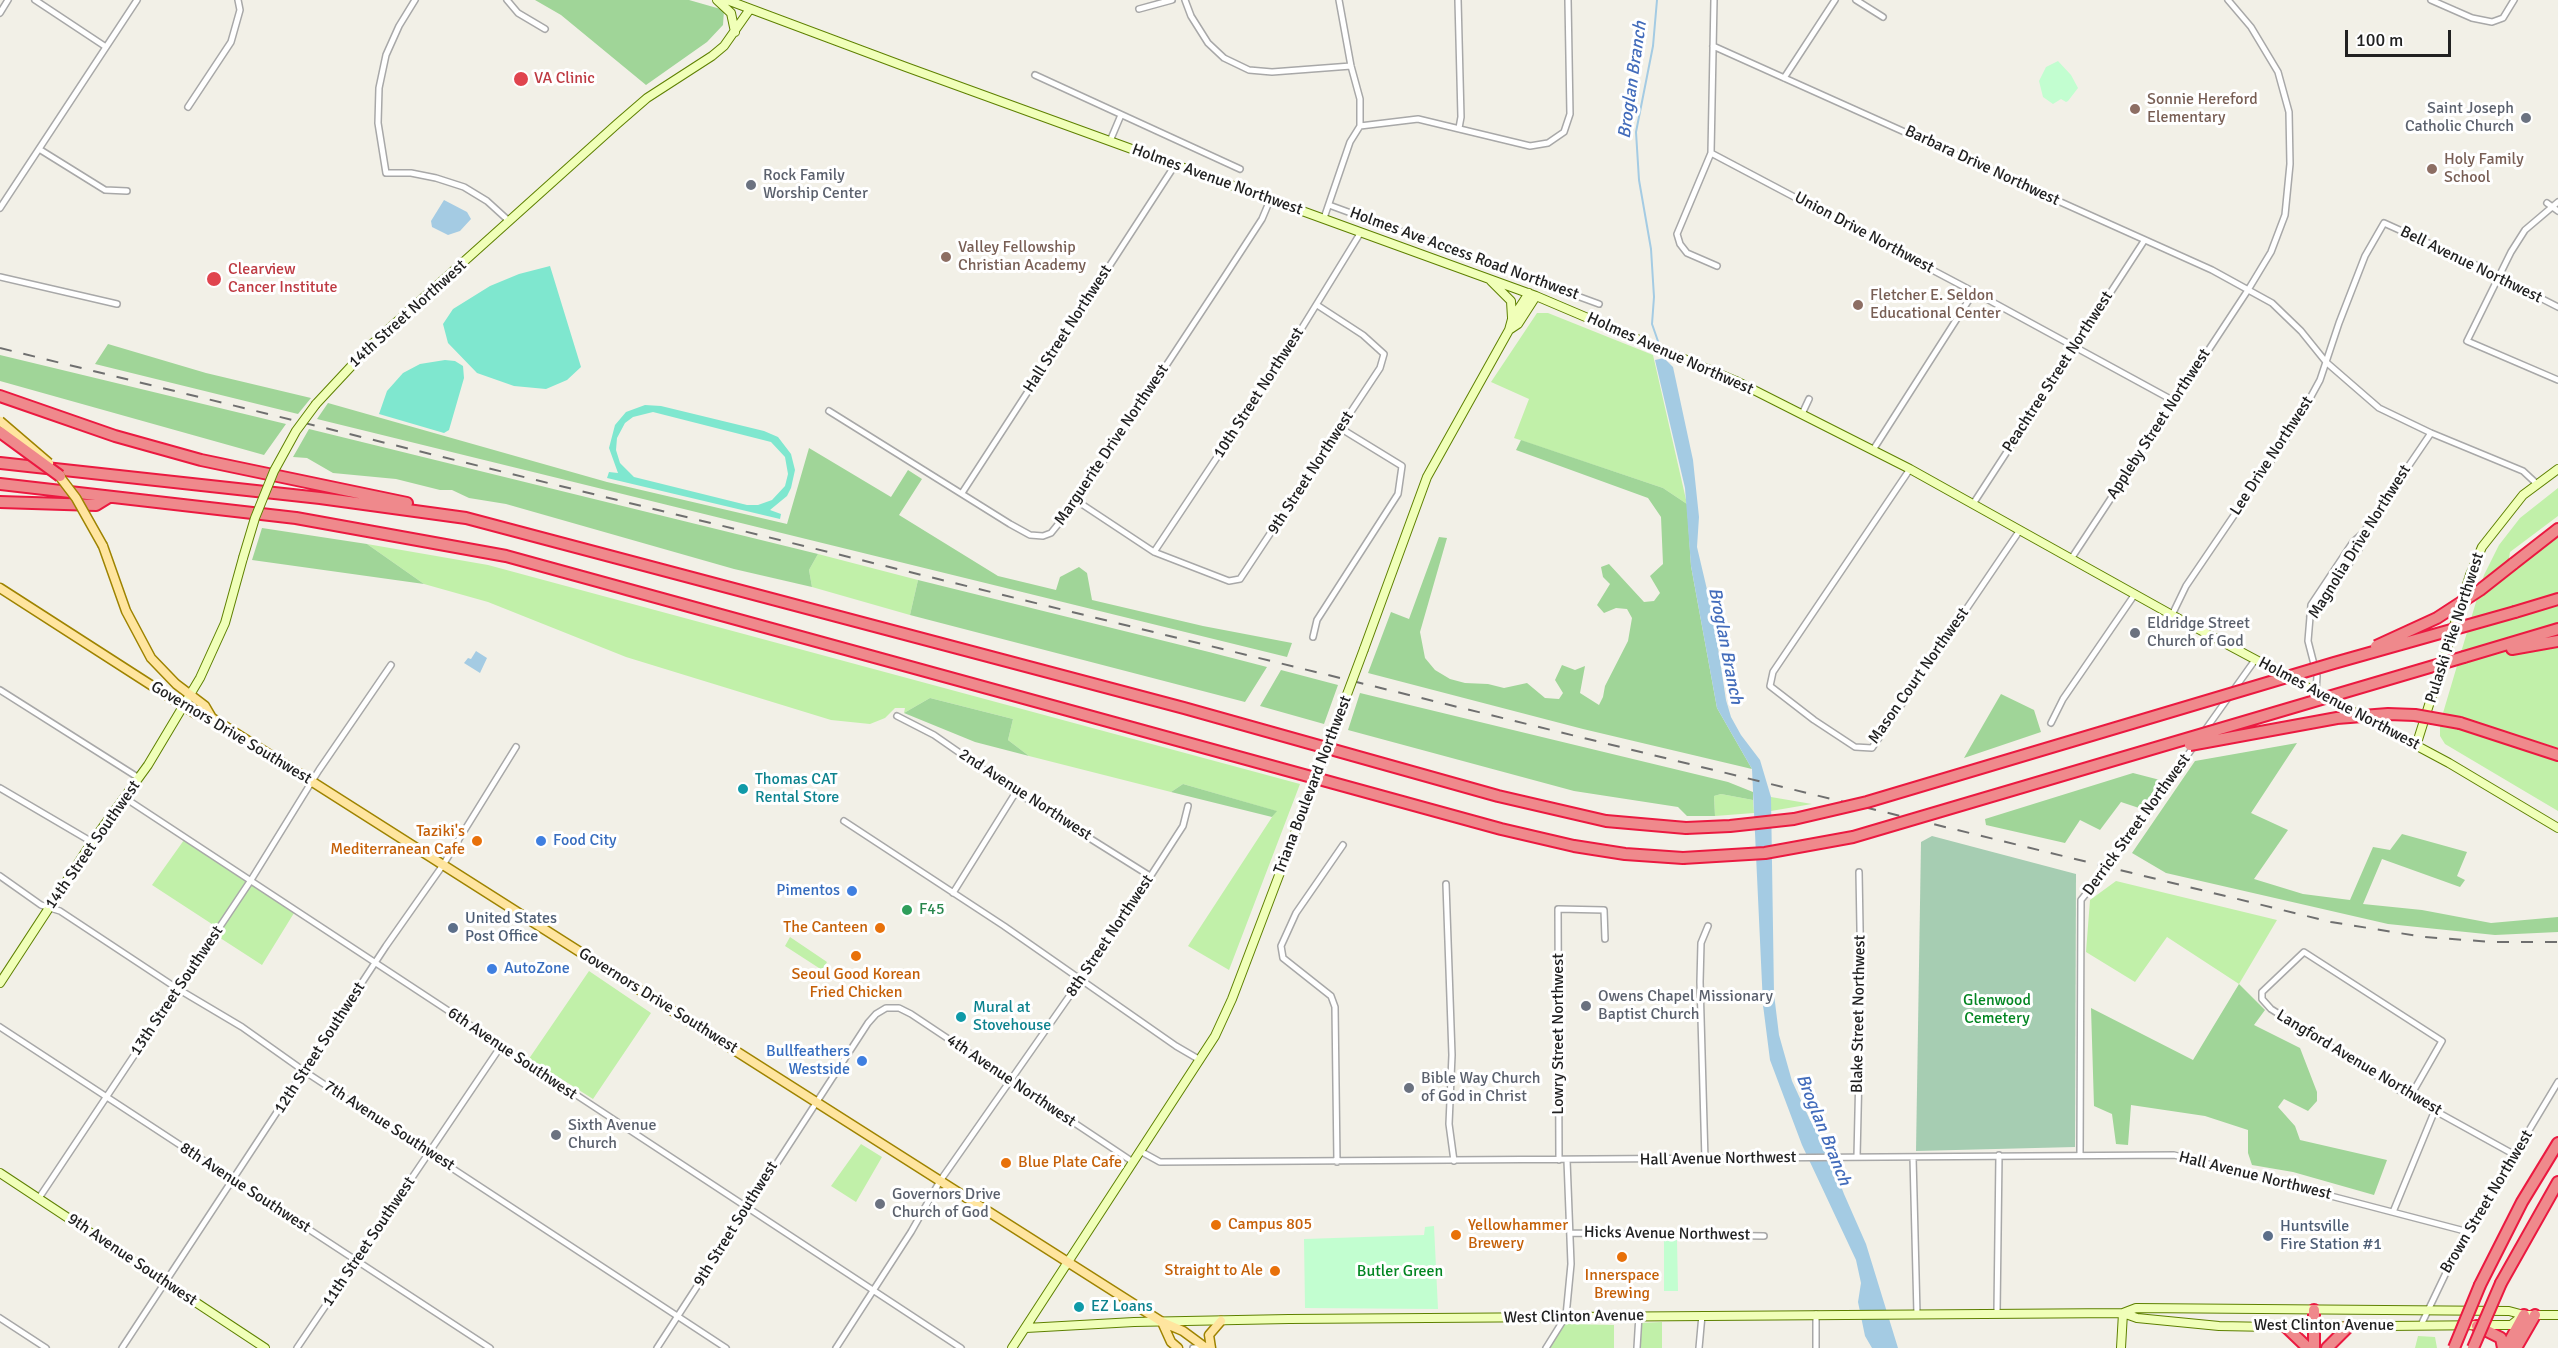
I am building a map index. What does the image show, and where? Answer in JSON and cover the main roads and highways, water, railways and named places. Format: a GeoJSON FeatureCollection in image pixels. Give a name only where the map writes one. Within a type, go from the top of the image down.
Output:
{"type":"FeatureCollection","features":[{"type":"Feature","properties":{"kind":"highway"},"geometry":{"type":"LineString","coordinates":[[0,396],[116,436],[201,460],[374,495],[466,518],[1579,816],[1606,821],[1686,828],[1794,819],[1867,802],[2558,599]]}},
{"type":"Feature","properties":{"kind":"highway"},"geometry":{"type":"LineString","coordinates":[[0,432],[60,476]]}},
{"type":"Feature","properties":{"kind":"highway"},"geometry":{"type":"LineString","coordinates":[[0,463],[320,498],[466,518]]}},
{"type":"Feature","properties":{"kind":"highway"},"geometry":{"type":"LineString","coordinates":[[0,484],[296,518],[506,556],[1501,829],[1574,846],[1625,854],[1683,858],[1765,853],[1853,837],[2558,629]]}},
{"type":"Feature","properties":{"kind":"highway"},"geometry":{"type":"LineString","coordinates":[[0,502],[96,505],[109,496]]}},
{"type":"Feature","properties":{"kind":"highway"},"geometry":{"type":"LineString","coordinates":[[2334,663],[2437,618],[2558,529]]}},
{"type":"Feature","properties":{"kind":"highway"},"geometry":{"type":"LineString","coordinates":[[2464,657],[2558,641]]}},
{"type":"Feature","properties":{"kind":"highway"},"geometry":{"type":"LineString","coordinates":[[2143,753],[2337,718],[2388,714],[2415,715],[2460,723],[2558,755]]}},
{"type":"Feature","properties":{"kind":"highway"},"geometry":{"type":"LineString","coordinates":[[2454,1348],[2480,1285],[2522,1203],[2558,1143]]}},
{"type":"Feature","properties":{"kind":"highway"},"geometry":{"type":"LineString","coordinates":[[2473,1348],[2501,1283],[2558,1182]]}},
{"type":"Feature","properties":{"kind":"highway"},"geometry":{"type":"LineString","coordinates":[[2318,1310],[2321,1348]]}},
{"type":"Feature","properties":{"kind":"highway"},"geometry":{"type":"LineString","coordinates":[[2505,1348],[2529,1315],[2516,1348]]}},
{"type":"Feature","properties":{"kind":"highway"},"geometry":{"type":"LineString","coordinates":[[2477,1326],[2501,1338],[2505,1348]]}},
{"type":"Feature","properties":{"kind":"highway"},"geometry":{"type":"LineString","coordinates":[[2286,1327],[2308,1348]]}},
{"type":"Feature","properties":{"kind":"highway"},"geometry":{"type":"LineString","coordinates":[[2314,1348],[2318,1327]]}},
{"type":"Feature","properties":{"kind":"highway"},"geometry":{"type":"LineString","coordinates":[[2327,1348],[2348,1327]]}},
{"type":"Feature","properties":{"kind":"main road"},"geometry":{"type":"LineString","coordinates":[[0,421],[22,437],[60,476],[76,498],[103,546],[137,636],[151,658],[166,674],[205,706],[212,718]]}},
{"type":"Feature","properties":{"kind":"main road","name":"Governors Drive Southwest"},"geometry":{"type":"LineString","coordinates":[[0,588],[196,714],[212,718],[1162,1322],[1183,1330],[1207,1348]]}},
{"type":"Feature","properties":{"kind":"main road"},"geometry":{"type":"LineString","coordinates":[[1207,1348],[1209,1335],[1221,1321]]}},
{"type":"Feature","properties":{"kind":"main road","name":"Governors Drive Southwest"},"geometry":{"type":"LineString","coordinates":[[1162,1322],[1171,1342],[1178,1348]]}},
{"type":"Feature","properties":{"kind":"water"},"geometry":{"type":"Polygon","coordinates":[[[444,200],[467,212],[471,219],[460,231],[448,235],[432,227],[431,221],[444,200]]]}},
{"type":"Feature","properties":{"kind":"water"},"geometry":{"type":"Polygon","coordinates":[[[1664,358],[1673,367],[1693,460],[1699,517],[1697,547],[1713,615],[1726,700],[1731,717],[1741,735],[1760,760],[1771,797],[1774,994],[1779,1035],[1792,1081],[1810,1120],[1826,1147],[1866,1244],[1898,1348],[1872,1348],[1865,1336],[1858,1302],[1861,1283],[1856,1260],[1802,1145],[1770,1060],[1763,1005],[1752,769],[1717,708],[1691,566],[1685,488],[1655,360],[1664,358]]]}},
{"type":"Feature","properties":{"kind":"water"},"geometry":{"type":"Polygon","coordinates":[[[476,651],[487,658],[480,673],[464,663],[468,658],[471,659],[476,651]]]}},
{"type":"Feature","properties":{"kind":"waterway","name":"Broglan Branch"},"geometry":{"type":"LineString","coordinates":[[1657,0],[1653,46],[1636,132],[1639,180],[1651,249],[1654,297],[1652,324],[1660,347]]}},
{"type":"Feature","properties":{"kind":"railway"},"geometry":{"type":"LineString","coordinates":[[0,348],[2331,922],[2424,937],[2492,942],[2558,942]]}},
{"type":"Feature","properties":{"kind":"place","name":"VA Clinic"},"geometry":{"type":"Point","coordinates":[521,79]}},
{"type":"Feature","properties":{"kind":"place","name":"Sonnie Hereford Elementary"},"geometry":{"type":"Point","coordinates":[2135,109]}},
{"type":"Feature","properties":{"kind":"place","name":"Saint Joseph Catholic Church"},"geometry":{"type":"Point","coordinates":[2526,118]}},
{"type":"Feature","properties":{"kind":"place","name":"Holy Family School"},"geometry":{"type":"Point","coordinates":[2432,169]}},
{"type":"Feature","properties":{"kind":"place","name":"Rock Family Worship Center"},"geometry":{"type":"Point","coordinates":[751,185]}},
{"type":"Feature","properties":{"kind":"place","name":"Valley Fellowship Christian Academy"},"geometry":{"type":"Point","coordinates":[946,257]}},
{"type":"Feature","properties":{"kind":"place","name":"Clearview Cancer Institute"},"geometry":{"type":"Point","coordinates":[214,279]}},
{"type":"Feature","properties":{"kind":"place","name":"Fletcher E. Seldon Educational Center"},"geometry":{"type":"Point","coordinates":[1858,305]}},
{"type":"Feature","properties":{"kind":"place","name":"Eldridge Street Church of God"},"geometry":{"type":"Point","coordinates":[2135,633]}},
{"type":"Feature","properties":{"kind":"place","name":"Thomas CAT Rental Store"},"geometry":{"type":"Point","coordinates":[743,789]}},
{"type":"Feature","properties":{"kind":"place","name":"Taziki's Mediterranean Cafe"},"geometry":{"type":"Point","coordinates":[477,841]}},
{"type":"Feature","properties":{"kind":"place","name":"Food City"},"geometry":{"type":"Point","coordinates":[541,841]}},
{"type":"Feature","properties":{"kind":"place","name":"Pimentos"},"geometry":{"type":"Point","coordinates":[852,891]}},
{"type":"Feature","properties":{"kind":"place","name":"F45"},"geometry":{"type":"Point","coordinates":[907,910]}},
{"type":"Feature","properties":{"kind":"place","name":"United States Post Office"},"geometry":{"type":"Point","coordinates":[453,928]}},
{"type":"Feature","properties":{"kind":"place","name":"The Canteen"},"geometry":{"type":"Point","coordinates":[880,928]}},
{"type":"Feature","properties":{"kind":"place","name":"Seoul Good Korean Fried Chicken"},"geometry":{"type":"Point","coordinates":[856,956]}},
{"type":"Feature","properties":{"kind":"place","name":"AutoZone"},"geometry":{"type":"Point","coordinates":[492,969]}},
{"type":"Feature","properties":{"kind":"place","name":"Owens Chapel Missionary Baptist Church"},"geometry":{"type":"Point","coordinates":[1586,1006]}},
{"type":"Feature","properties":{"kind":"place","name":"Mural at Stovehouse"},"geometry":{"type":"Point","coordinates":[961,1017]}},
{"type":"Feature","properties":{"kind":"place","name":"Bullfeathers Westside"},"geometry":{"type":"Point","coordinates":[862,1061]}},
{"type":"Feature","properties":{"kind":"place","name":"Bible Way Church of God in Christ"},"geometry":{"type":"Point","coordinates":[1409,1088]}},
{"type":"Feature","properties":{"kind":"place","name":"Sixth Avenue Church"},"geometry":{"type":"Point","coordinates":[556,1135]}},
{"type":"Feature","properties":{"kind":"place","name":"Blue Plate Cafe"},"geometry":{"type":"Point","coordinates":[1006,1163]}},
{"type":"Feature","properties":{"kind":"place","name":"Governors Drive Church of God"},"geometry":{"type":"Point","coordinates":[880,1204]}},
{"type":"Feature","properties":{"kind":"place","name":"Campus 805"},"geometry":{"type":"Point","coordinates":[1216,1225]}},
{"type":"Feature","properties":{"kind":"place","name":"Yellowhammer Brewery"},"geometry":{"type":"Point","coordinates":[1456,1235]}},
{"type":"Feature","properties":{"kind":"place","name":"Huntsville Fire Station #1"},"geometry":{"type":"Point","coordinates":[2268,1236]}},
{"type":"Feature","properties":{"kind":"place","name":"Innerspace Brewing"},"geometry":{"type":"Point","coordinates":[1622,1257]}},
{"type":"Feature","properties":{"kind":"place","name":"Straight to Ale"},"geometry":{"type":"Point","coordinates":[1275,1271]}},
{"type":"Feature","properties":{"kind":"place","name":"EZ Loans"},"geometry":{"type":"Point","coordinates":[1079,1307]}},
{"type":"Feature","properties":{"kind":"park label","name":"Glenwood Cemetery"},"geometry":{"type":"Point","coordinates":[1997,1010]}},
{"type":"Feature","properties":{"kind":"park label","name":"Butler Green"},"geometry":{"type":"Point","coordinates":[1400,1272]}}]}
